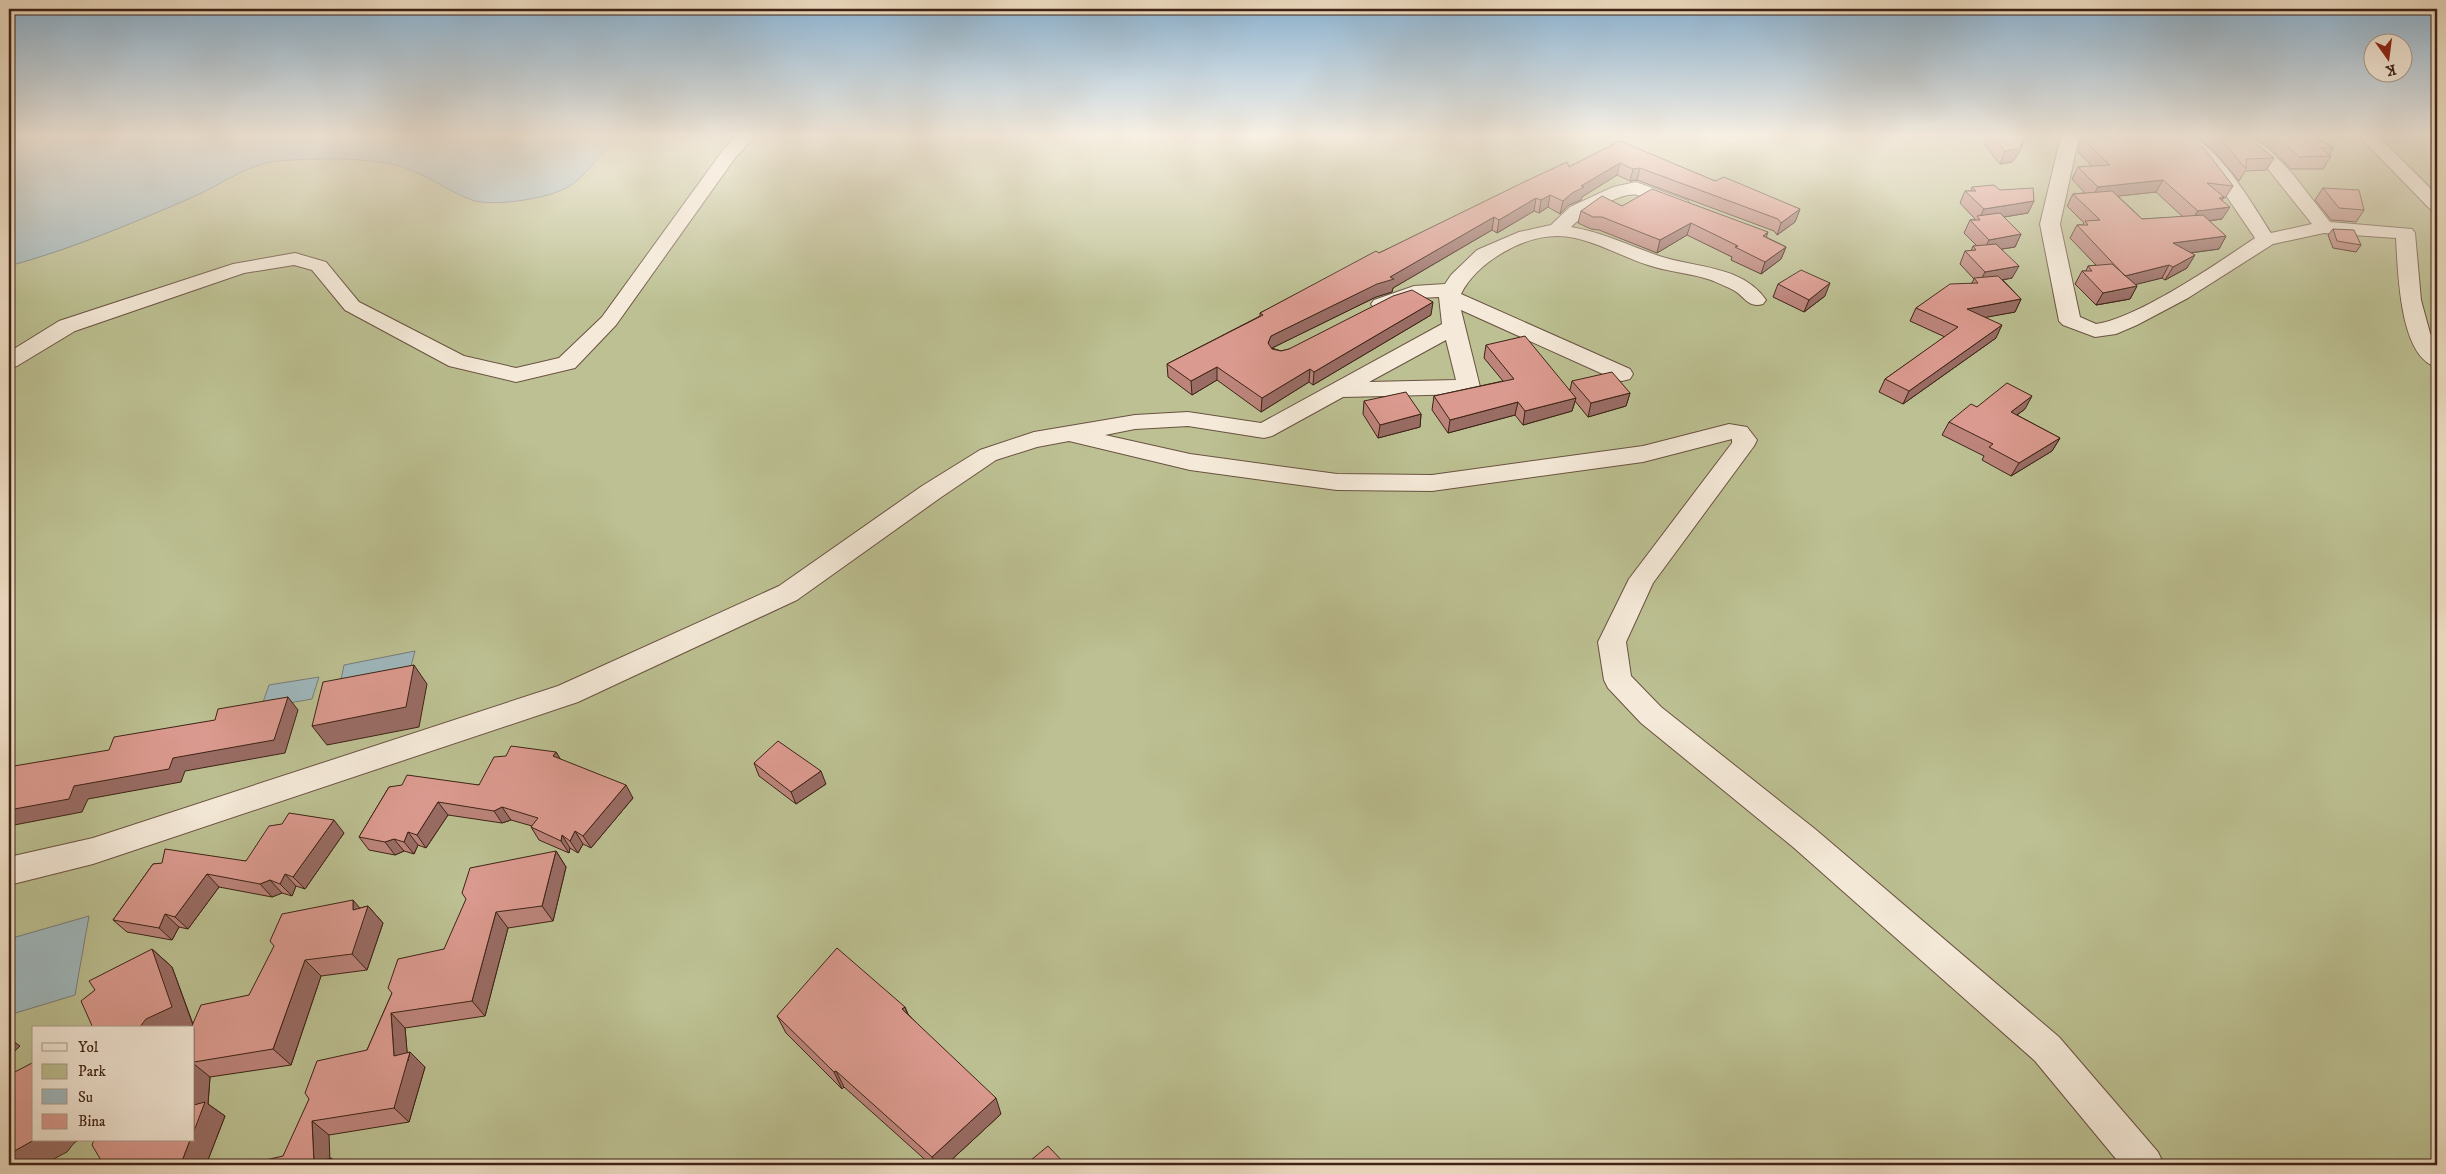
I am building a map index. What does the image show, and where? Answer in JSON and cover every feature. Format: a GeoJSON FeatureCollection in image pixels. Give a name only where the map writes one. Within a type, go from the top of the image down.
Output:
{"type":"FeatureCollection","features":[{"type":"Feature","properties":{"kind":"street"},"geometry":{"type":"LineString","coordinates":[[9,361],[67,326],[240,268],[295,259],[319,266],[352,306],[457,361],[516,375],[567,363],[608,322],[703,191]]}},
{"type":"Feature","properties":{"kind":"street"},"geometry":{"type":"LineString","coordinates":[[1557,230],[1577,211],[1625,191]]}},
{"type":"Feature","properties":{"kind":"street"},"geometry":{"type":"LineString","coordinates":[[1644,191],[1701,212]]}},
{"type":"Feature","properties":{"kind":"street"},"geometry":{"type":"LineString","coordinates":[[2058,191],[2050,224],[2070,321],[2096,331],[2114,328],[2211,277],[2266,240],[2324,227],[2405,233],[2413,311],[2426,349],[2437,360]]}},
{"type":"Feature","properties":{"kind":"street"},"geometry":{"type":"LineString","coordinates":[[2232,191],[2266,240]]}},
{"type":"Feature","properties":{"kind":"street"},"geometry":{"type":"LineString","coordinates":[[2295,191],[2324,227]]}},
{"type":"Feature","properties":{"kind":"street"},"geometry":{"type":"LineString","coordinates":[[2423,191],[2437,205]]}},
{"type":"Feature","properties":{"kind":"street"},"geometry":{"type":"LineString","coordinates":[[1338,390],[1469,387],[1453,327],[1450,294],[1458,279],[1484,254],[1526,236],[1557,230],[1584,235],[1655,261],[1716,275],[1742,287],[1756,300]]}},
{"type":"Feature","properties":{"kind":"street"},"geometry":{"type":"LineString","coordinates":[[1367,311],[1414,292],[1450,294],[1622,374]]}},
{"type":"Feature","properties":{"kind":"street"},"geometry":{"type":"LineString","coordinates":[[9,871],[93,851],[568,694],[788,593],[930,492],[988,456],[1034,440],[1135,422],[1188,419],[1264,431],[1453,327]]}},
{"type":"Feature","properties":{"kind":"street"},"geometry":{"type":"LineString","coordinates":[[1069,434],[1190,462],[1337,482],[1432,483],[1643,454],[1729,431],[1739,432],[1745,440],[1742,446],[1642,578],[1612,642],[1618,680],[1651,715],[1804,838],[2048,1049],[2145,1165]]}},
{"type":"Feature","properties":{"kind":"green space"},"geometry":{"type":"Polygon","coordinates":[[[9,191],[2437,191],[2437,1165],[9,1165],[9,191]]]}},
{"type":"Feature","properties":{"kind":"water"},"geometry":{"type":"Polygon","coordinates":[[[9,191],[205,191],[79,244],[9,266],[9,191]]]}},
{"type":"Feature","properties":{"kind":"water"},"geometry":{"type":"Polygon","coordinates":[[[453,191],[560,191],[532,199],[492,203],[472,200],[453,191]]]}},
{"type":"Feature","properties":{"kind":"water"},"geometry":{"type":"Polygon","coordinates":[[[415,651],[411,666],[341,680],[344,665],[415,651]]]}},
{"type":"Feature","properties":{"kind":"water"},"geometry":{"type":"Polygon","coordinates":[[[319,677],[312,699],[261,708],[269,685],[319,677]]]}},
{"type":"Feature","properties":{"kind":"water"},"geometry":{"type":"Polygon","coordinates":[[[89,916],[75,995],[9,1015],[9,939],[89,916]]]}},
{"type":"Feature","properties":{"kind":"building"},"geometry":{"type":"Polygon","coordinates":[[[1506,191],[1576,191],[1563,201],[1550,195],[1541,200],[1536,198],[1499,220],[1494,217],[1390,277],[1394,279],[1377,284],[1271,336],[1268,343],[1272,349],[1281,351],[1289,349],[1393,296],[1412,290],[1433,302],[1314,372],[1310,369],[1262,398],[1217,367],[1191,381],[1167,364],[1263,315],[1260,313],[1376,251],[1379,253],[1506,191]]]}},
{"type":"Feature","properties":{"kind":"building"},"geometry":{"type":"Polygon","coordinates":[[[1649,191],[1657,191],[1768,232],[1763,236],[1786,247],[1765,262],[1735,247],[1738,246],[1691,223],[1660,240],[1602,217],[1593,217],[1581,211],[1602,196],[1622,206],[1649,191]]]}},
{"type":"Feature","properties":{"kind":"building"},"geometry":{"type":"Polygon","coordinates":[[[1702,191],[1757,191],[1800,209],[1781,223],[1778,219],[1702,191]]]}},
{"type":"Feature","properties":{"kind":"building"},"geometry":{"type":"Polygon","coordinates":[[[1965,191],[2033,191],[2034,201],[1984,209],[1965,191]]]}},
{"type":"Feature","properties":{"kind":"building"},"geometry":{"type":"Polygon","coordinates":[[[2112,191],[2142,219],[2203,215],[2226,236],[2173,243],[2195,255],[2173,267],[2169,265],[2125,276],[2077,225],[2088,225],[2085,221],[2100,220],[2073,194],[2112,191]]]}},
{"type":"Feature","properties":{"kind":"building"},"geometry":{"type":"Polygon","coordinates":[[[2175,191],[2216,191],[2224,197],[2219,198],[2230,207],[2198,211],[2175,191]]]}},
{"type":"Feature","properties":{"kind":"building"},"geometry":{"type":"Polygon","coordinates":[[[2325,191],[2359,191],[2364,210],[2339,208],[2325,191]]]}},
{"type":"Feature","properties":{"kind":"building"},"geometry":{"type":"Polygon","coordinates":[[[2000,213],[2021,234],[1989,240],[1970,220],[1980,220],[1977,216],[2000,213]]]}},
{"type":"Feature","properties":{"kind":"building"},"geometry":{"type":"Polygon","coordinates":[[[2333,229],[2354,230],[2361,245],[2337,241],[2333,229]]]}},
{"type":"Feature","properties":{"kind":"building"},"geometry":{"type":"Polygon","coordinates":[[[1996,244],[2019,266],[1985,272],[1965,251],[1976,250],[1973,246],[1996,244]]]}},
{"type":"Feature","properties":{"kind":"building"},"geometry":{"type":"Polygon","coordinates":[[[2112,264],[2137,286],[2103,293],[2082,271],[2092,271],[2088,266],[2112,264]]]}},
{"type":"Feature","properties":{"kind":"building"},"geometry":{"type":"Polygon","coordinates":[[[1801,270],[1830,283],[1809,300],[1778,284],[1801,270]]]}},
{"type":"Feature","properties":{"kind":"building"},"geometry":{"type":"Polygon","coordinates":[[[1998,276],[2021,299],[1967,309],[2002,325],[1909,391],[1885,379],[1958,327],[1916,308],[1950,284],[1978,283],[1974,278],[1998,276]]]}},
{"type":"Feature","properties":{"kind":"building"},"geometry":{"type":"Polygon","coordinates":[[[1525,336],[1576,398],[1525,411],[1518,402],[1450,420],[1434,396],[1514,379],[1486,345],[1525,336]]]}},
{"type":"Feature","properties":{"kind":"building"},"geometry":{"type":"Polygon","coordinates":[[[1612,372],[1630,393],[1591,403],[1572,381],[1612,372]]]}},
{"type":"Feature","properties":{"kind":"building"},"geometry":{"type":"Polygon","coordinates":[[[2007,383],[2032,396],[2011,412],[2060,438],[2019,463],[1989,447],[1993,444],[1949,422],[1971,404],[1977,407],[2007,383]]]}},
{"type":"Feature","properties":{"kind":"building"},"geometry":{"type":"Polygon","coordinates":[[[1406,392],[1421,414],[1380,425],[1364,401],[1406,392]]]}},
{"type":"Feature","properties":{"kind":"building"},"geometry":{"type":"Polygon","coordinates":[[[414,665],[406,707],[312,726],[323,682],[414,665]]]}},
{"type":"Feature","properties":{"kind":"building"},"geometry":{"type":"Polygon","coordinates":[[[288,697],[274,740],[173,758],[169,769],[74,786],[69,799],[9,810],[9,778],[14,766],[109,750],[114,737],[215,720],[218,709],[288,697]]]}},
{"type":"Feature","properties":{"kind":"building"},"geometry":{"type":"Polygon","coordinates":[[[778,741],[821,771],[791,792],[754,763],[778,741]]]}},
{"type":"Feature","properties":{"kind":"building"},"geometry":{"type":"Polygon","coordinates":[[[511,746],[556,752],[553,756],[626,785],[583,836],[575,831],[570,841],[562,835],[561,841],[531,827],[538,818],[502,807],[494,811],[438,802],[417,835],[408,832],[404,842],[394,839],[385,842],[359,837],[389,787],[402,785],[407,775],[479,785],[494,757],[506,756],[511,746]]]}},
{"type":"Feature","properties":{"kind":"building"},"geometry":{"type":"Polygon","coordinates":[[[289,813],[334,820],[293,877],[285,874],[280,884],[270,880],[260,884],[207,874],[175,917],[165,914],[159,928],[113,920],[153,864],[162,863],[165,849],[246,861],[269,826],[282,824],[289,813]]]}},
{"type":"Feature","properties":{"kind":"building"},"geometry":{"type":"Polygon","coordinates":[[[556,851],[542,906],[496,912],[472,1001],[391,1013],[394,1056],[410,1052],[394,1108],[312,1121],[314,1163],[331,1158],[329,1165],[244,1165],[283,1156],[309,1099],[305,1093],[317,1061],[367,1050],[392,993],[388,988],[398,959],[444,949],[466,899],[462,893],[470,868],[556,851]]]}},
{"type":"Feature","properties":{"kind":"building"},"geometry":{"type":"Polygon","coordinates":[[[353,900],[353,910],[368,906],[352,954],[305,960],[273,1049],[195,1062],[195,1026],[192,1026],[201,1005],[249,995],[274,946],[270,941],[282,914],[353,900]]]}},
{"type":"Feature","properties":{"kind":"building"},"geometry":{"type":"Polygon","coordinates":[[[837,948],[905,1007],[902,1009],[996,1098],[932,1157],[836,1071],[834,1072],[777,1016],[837,948]]]}},
{"type":"Feature","properties":{"kind":"building"},"geometry":{"type":"Polygon","coordinates":[[[152,949],[172,1007],[146,1019],[141,1026],[92,1026],[81,1001],[95,990],[89,981],[152,949]]]}},
{"type":"Feature","properties":{"kind":"building"},"geometry":{"type":"Polygon","coordinates":[[[32,1063],[32,1141],[9,1154],[9,1075],[32,1063]]]}},
{"type":"Feature","properties":{"kind":"building"},"geometry":{"type":"Polygon","coordinates":[[[205,1102],[195,1128],[195,1105],[205,1102]]]}},
{"type":"Feature","properties":{"kind":"building"},"geometry":{"type":"Polygon","coordinates":[[[93,1142],[189,1142],[182,1161],[155,1165],[100,1165],[102,1162],[92,1145],[93,1142]]]}},
{"type":"Feature","properties":{"kind":"building"},"geometry":{"type":"Polygon","coordinates":[[[1048,1146],[1066,1165],[1025,1165],[1048,1146]]]}}]}
